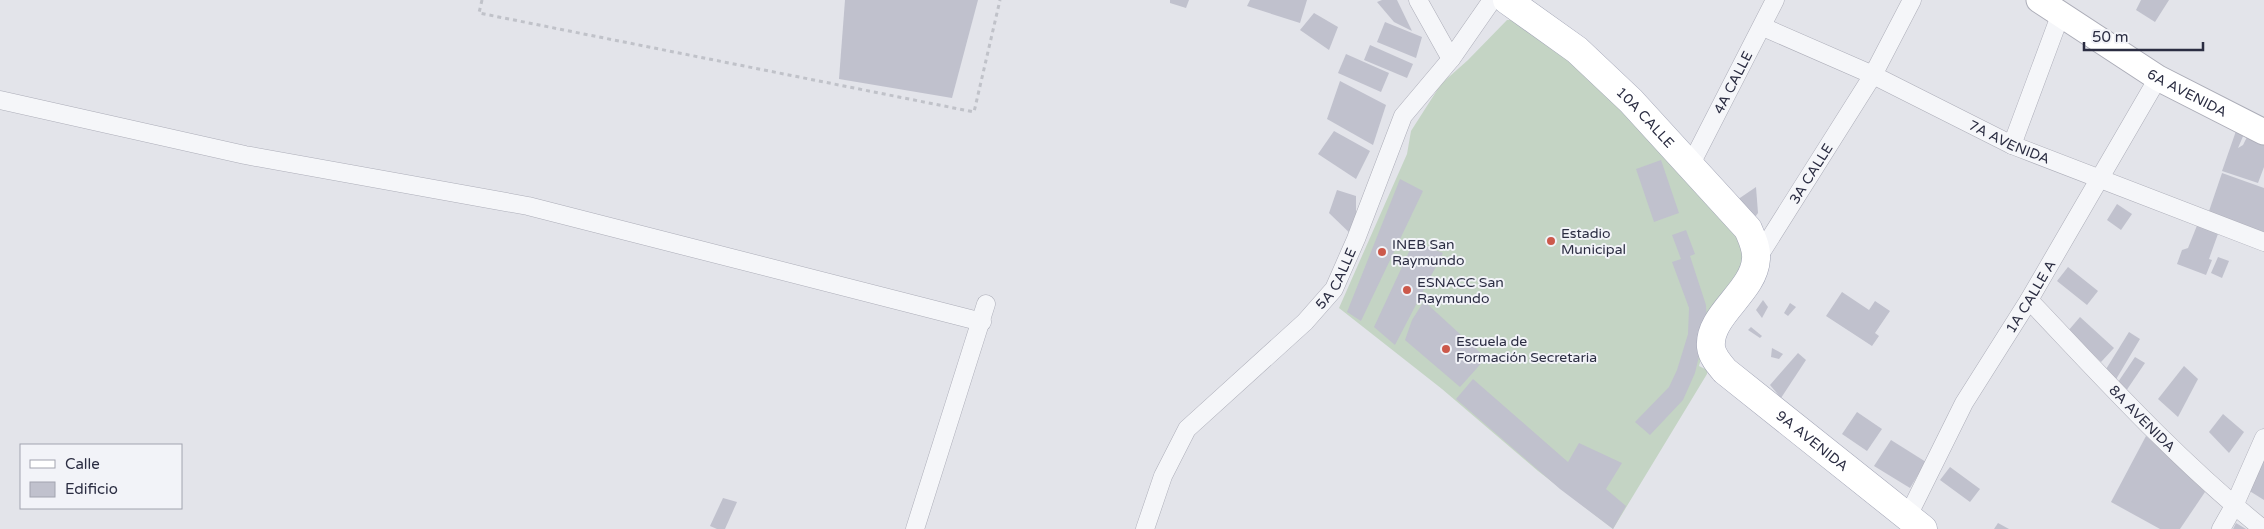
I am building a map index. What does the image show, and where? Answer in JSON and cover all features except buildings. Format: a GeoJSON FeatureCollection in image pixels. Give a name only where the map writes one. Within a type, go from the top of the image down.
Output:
{"type":"FeatureCollection","features":[{"type":"Feature","properties":{"kind":"main road","name":"10A CALLE"},"geometry":{"type":"LineString","coordinates":[[1507,0],[1577,50],[1631,101],[1748,230],[1755,244],[1756,259]]}},
{"type":"Feature","properties":{"kind":"main road","name":"3A CALLE"},"geometry":{"type":"LineString","coordinates":[[1711,347],[1721,318],[1747,285],[1756,259]]}},
{"type":"Feature","properties":{"kind":"main road","name":"9A AVENIDA"},"geometry":{"type":"LineString","coordinates":[[1711,347],[1715,359],[1725,370],[1915,523]]}},
{"type":"Feature","properties":{"kind":"street"},"geometry":{"type":"LineString","coordinates":[[1418,0],[1451,59]]}},
{"type":"Feature","properties":{"kind":"street","name":"5A CALLE"},"geometry":{"type":"LineString","coordinates":[[1145,529],[1162,476],[1187,429],[1305,322],[1334,289],[1356,239],[1403,116],[1451,59],[1492,0]]}},
{"type":"Feature","properties":{"kind":"street","name":"4A CALLE"},"geometry":{"type":"LineString","coordinates":[[1690,166],[1763,27],[1775,0]]}},
{"type":"Feature","properties":{"kind":"street","name":"3A CALLE"},"geometry":{"type":"LineString","coordinates":[[1756,259],[1873,75],[1912,0]]}},
{"type":"Feature","properties":{"kind":"street","name":"6A AVENIDA"},"geometry":{"type":"LineString","coordinates":[[2039,0],[2064,7],[2158,78],[2264,132]]}},
{"type":"Feature","properties":{"kind":"street"},"geometry":{"type":"LineString","coordinates":[[2012,145],[2064,7]]}},
{"type":"Feature","properties":{"kind":"street","name":"7A AVENIDA"},"geometry":{"type":"LineString","coordinates":[[1763,27],[1873,75],[2012,145],[2264,242]]}},
{"type":"Feature","properties":{"kind":"street","name":"1A CALLE A"},"geometry":{"type":"LineString","coordinates":[[1915,523],[1964,403],[2029,300],[2158,78]]}},
{"type":"Feature","properties":{"kind":"street"},"geometry":{"type":"LineString","coordinates":[[0,100],[245,155],[528,206],[982,322]]}},
{"type":"Feature","properties":{"kind":"street","name":"8A AVENIDA"},"geometry":{"type":"LineString","coordinates":[[2029,300],[2147,425],[2234,506],[2262,529]]}},
{"type":"Feature","properties":{"kind":"street"},"geometry":{"type":"LineString","coordinates":[[915,529],[982,322],[986,304]]}},
{"type":"Feature","properties":{"kind":"street"},"geometry":{"type":"LineString","coordinates":[[2221,529],[2234,506],[2264,438]]}},
{"type":"Feature","properties":{"kind":"path"},"geometry":{"type":"LineString","coordinates":[[482,0],[479,13],[974,112],[1000,0]]}},
{"type":"Feature","properties":{"kind":"green space"},"geometry":{"type":"Polygon","coordinates":[[[1507,20],[1517,20],[1599,81],[1747,245],[1751,260],[1710,326],[1699,366],[1707,370],[1707,374],[1613,529],[1538,471],[1442,389],[1339,308],[1407,154],[1411,131],[1441,84],[1468,60],[1507,20]]]}},
{"type":"Feature","properties":{"kind":"place","name":"Estadio Municipal"},"geometry":{"type":"Point","coordinates":[1551,241]}},
{"type":"Feature","properties":{"kind":"place","name":"INEB San Raymundo"},"geometry":{"type":"Point","coordinates":[1382,252]}},
{"type":"Feature","properties":{"kind":"place","name":"ESNACC San Raymundo"},"geometry":{"type":"Point","coordinates":[1407,290]}},
{"type":"Feature","properties":{"kind":"place","name":"Escuela de Formación Secretaria"},"geometry":{"type":"Point","coordinates":[1446,349]}}]}
